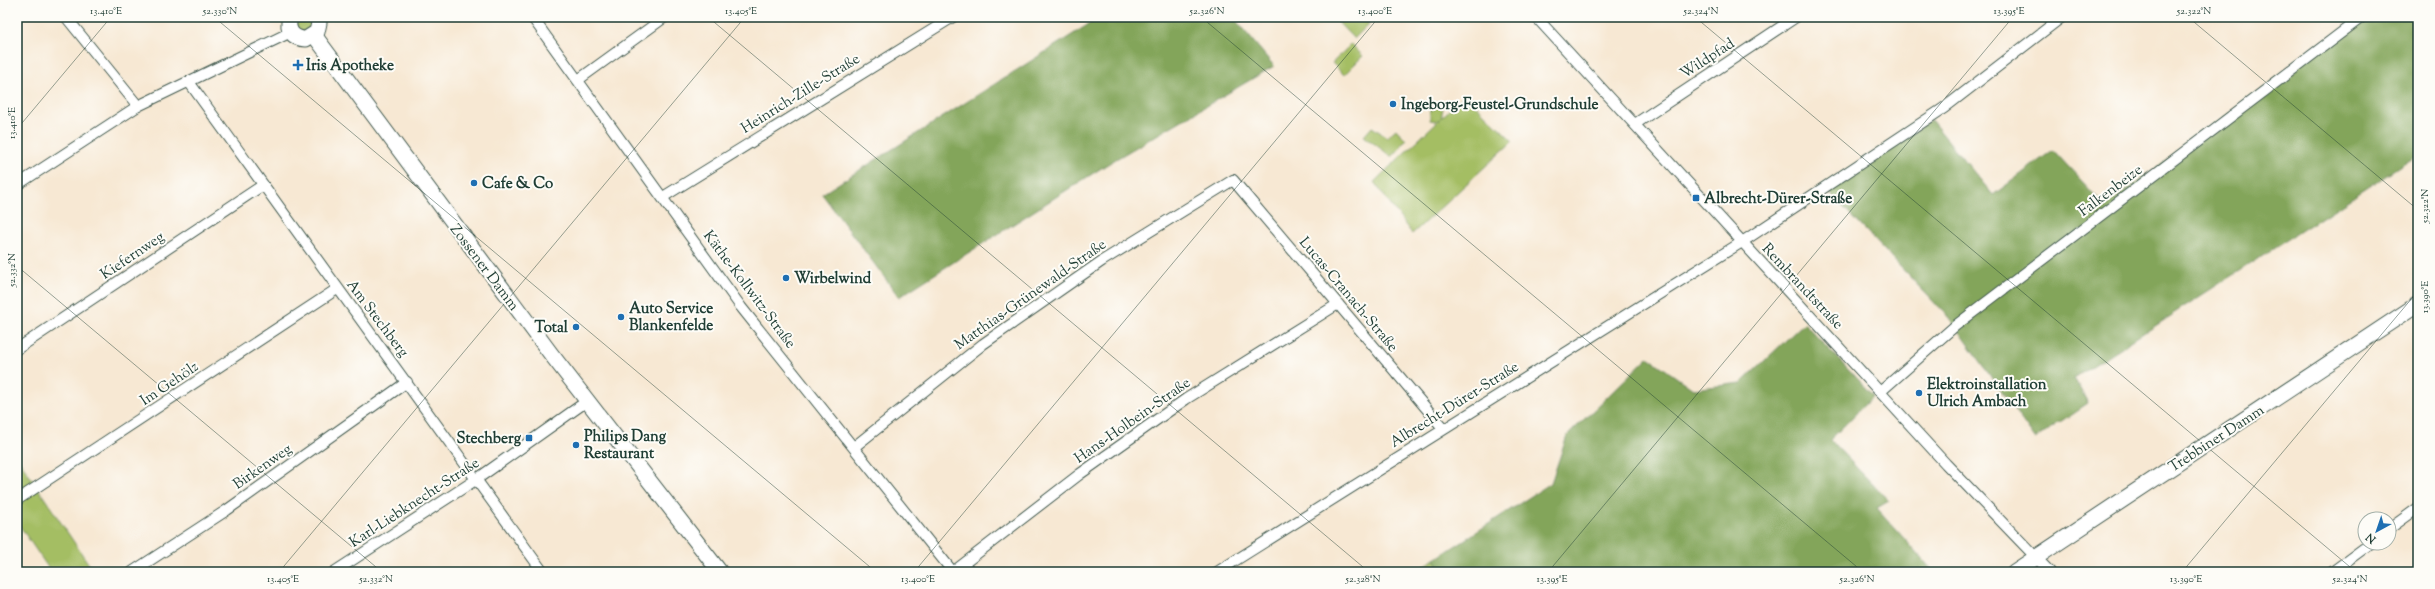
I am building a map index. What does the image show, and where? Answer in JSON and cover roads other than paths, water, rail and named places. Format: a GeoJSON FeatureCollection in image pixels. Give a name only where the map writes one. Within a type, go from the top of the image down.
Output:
{"type":"FeatureCollection","features":[{"type":"Feature","properties":{"kind":"main road"},"geometry":{"type":"LineString","coordinates":[[290,24],[302,39],[314,35],[318,28],[317,17]]}},
{"type":"Feature","properties":{"kind":"main road","name":"Zossener Damm"},"geometry":{"type":"LineString","coordinates":[[314,35],[433,197],[587,401],[720,572]]}},
{"type":"Feature","properties":{"kind":"main road","name":"Trebbiner Damm"},"geometry":{"type":"LineString","coordinates":[[2014,572],[2418,304]]}},
{"type":"Feature","properties":{"kind":"street"},"geometry":{"type":"LineString","coordinates":[[66,17],[138,106]]}},
{"type":"Feature","properties":{"kind":"street","name":"Käthe-Kollwitz-Straße"},"geometry":{"type":"LineString","coordinates":[[532,17],[740,306],[953,572]]}},
{"type":"Feature","properties":{"kind":"street"},"geometry":{"type":"LineString","coordinates":[[578,80],[665,17]]}},
{"type":"Feature","properties":{"kind":"street","name":"Heinrich-Zille-Straße"},"geometry":{"type":"LineString","coordinates":[[663,197],[953,17]]}},
{"type":"Feature","properties":{"kind":"street","name":"Rembrandtstraße"},"geometry":{"type":"LineString","coordinates":[[1536,17],[1880,392],[2050,572]]}},
{"type":"Feature","properties":{"kind":"street","name":"Wildpfad"},"geometry":{"type":"LineString","coordinates":[[1635,124],[1796,17]]}},
{"type":"Feature","properties":{"kind":"street","name":"Albrecht-Dürer-Straße"},"geometry":{"type":"LineString","coordinates":[[1217,572],[1443,428],[1742,242],[1944,108],[2062,17]]}},
{"type":"Feature","properties":{"kind":"street","name":"Falkenbeize"},"geometry":{"type":"LineString","coordinates":[[1880,392],[1955,326],[2362,17]]}},
{"type":"Feature","properties":{"kind":"street"},"geometry":{"type":"LineString","coordinates":[[17,186],[138,106],[189,82],[290,24]]}},
{"type":"Feature","properties":{"kind":"street","name":"Am Stechberg"},"geometry":{"type":"LineString","coordinates":[[189,82],[337,289],[407,382],[543,572]]}},
{"type":"Feature","properties":{"kind":"street","name":"Lucas-Cranach-Straße"},"geometry":{"type":"LineString","coordinates":[[1233,180],[1443,428]]}},
{"type":"Feature","properties":{"kind":"street","name":"Matthias-Grünewald-Straße"},"geometry":{"type":"LineString","coordinates":[[854,447],[983,344],[1102,261],[1233,180]]}},
{"type":"Feature","properties":{"kind":"street","name":"Kiefernweg"},"geometry":{"type":"LineString","coordinates":[[17,349],[263,185]]}},
{"type":"Feature","properties":{"kind":"street","name":"Im Gehölz"},"geometry":{"type":"LineString","coordinates":[[17,500],[337,289]]}},
{"type":"Feature","properties":{"kind":"street","name":"Hans-Holbein-Straße"},"geometry":{"type":"LineString","coordinates":[[953,572],[1080,474],[1186,399],[1338,304]]}},
{"type":"Feature","properties":{"kind":"street","name":"Birkenweg"},"geometry":{"type":"LineString","coordinates":[[132,572],[227,510],[407,382]]}},
{"type":"Feature","properties":{"kind":"street","name":"Karl-Liebknecht-Straße"},"geometry":{"type":"LineString","coordinates":[[334,572],[477,480],[587,401]]}},
{"type":"Feature","properties":{"kind":"street"},"geometry":{"type":"LineString","coordinates":[[2397,523],[2418,508]]}},
{"type":"Feature","properties":{"kind":"street"},"geometry":{"type":"LineString","coordinates":[[2332,572],[2360,551]]}},
{"type":"Feature","properties":{"kind":"place","name":"Iris Apotheke"},"geometry":{"type":"Point","coordinates":[298,65]}},
{"type":"Feature","properties":{"kind":"place","name":"Ingeborg-Feustel-Grundschule"},"geometry":{"type":"Point","coordinates":[1393,104]}},
{"type":"Feature","properties":{"kind":"place","name":"Cafe & Co"},"geometry":{"type":"Point","coordinates":[474,183]}},
{"type":"Feature","properties":{"kind":"place","name":"Albrecht-Dürer-Straße"},"geometry":{"type":"Point","coordinates":[1696,198]}},
{"type":"Feature","properties":{"kind":"place","name":"Wirbelwind"},"geometry":{"type":"Point","coordinates":[786,278]}},
{"type":"Feature","properties":{"kind":"place","name":"Auto Service Blankenfelde"},"geometry":{"type":"Point","coordinates":[621,317]}},
{"type":"Feature","properties":{"kind":"place","name":"Total"},"geometry":{"type":"Point","coordinates":[576,327]}},
{"type":"Feature","properties":{"kind":"place","name":"Elektroinstallation Ulrich Ambach"},"geometry":{"type":"Point","coordinates":[1919,393]}},
{"type":"Feature","properties":{"kind":"place","name":"Stechberg"},"geometry":{"type":"Point","coordinates":[529,438]}},
{"type":"Feature","properties":{"kind":"place","name":"Philips Dang Restaurant"},"geometry":{"type":"Point","coordinates":[576,445]}}]}
